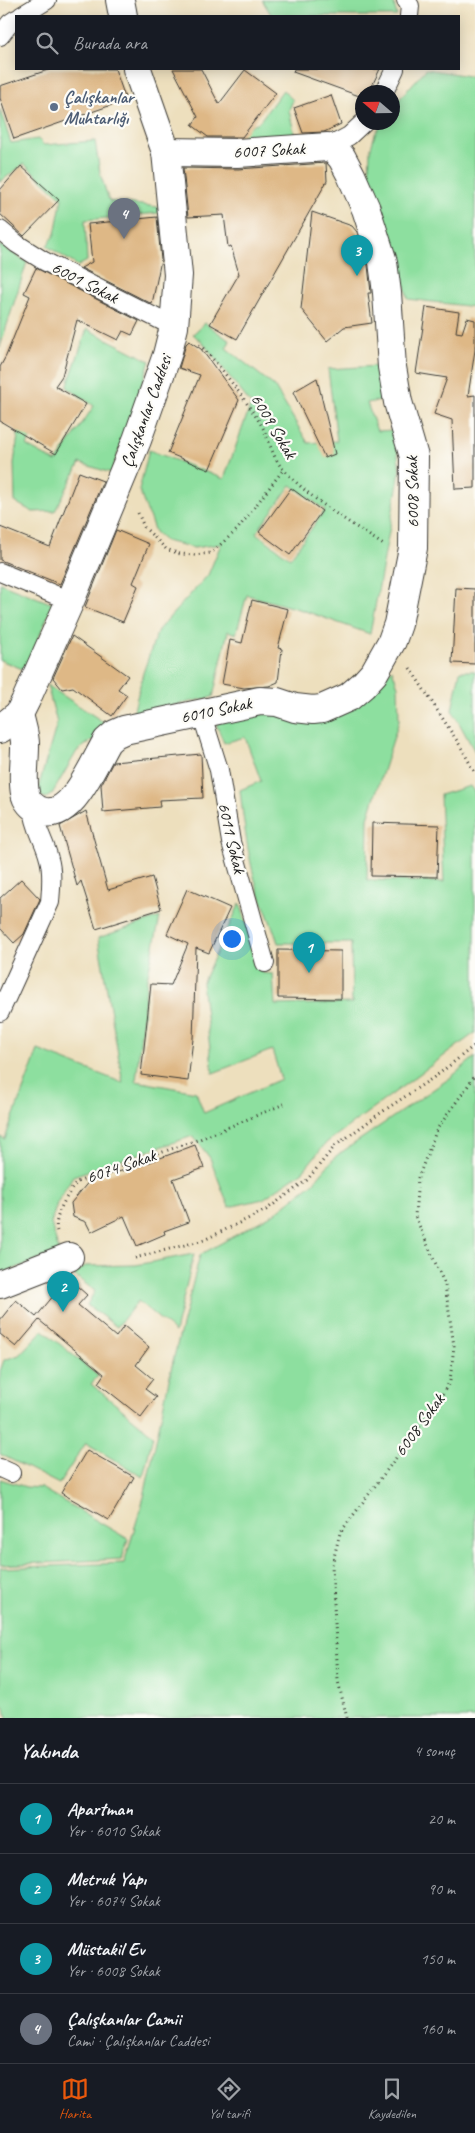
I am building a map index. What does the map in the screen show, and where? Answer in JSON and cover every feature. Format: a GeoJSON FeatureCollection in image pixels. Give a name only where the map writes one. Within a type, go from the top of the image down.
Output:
{"type":"FeatureCollection","features":[{"type":"Feature","properties":{"kind":"street"},"geometry":{"type":"LineString","coordinates":[[120,0],[124,15]]}},
{"type":"Feature","properties":{"kind":"street","name":"Çalışkanlar Caddesi"},"geometry":{"type":"LineString","coordinates":[[9,721],[70,601],[122,479],[143,423],[174,328],[178,275],[166,152],[138,70]]}},
{"type":"Feature","properties":{"kind":"street","name":"6007 Sokak"},"geometry":{"type":"LineString","coordinates":[[166,152],[237,153],[328,147]]}},
{"type":"Feature","properties":{"kind":"street","name":"6008 Sokak"},"geometry":{"type":"LineString","coordinates":[[328,147],[335,150],[342,158],[352,175],[366,208],[383,262],[392,367],[398,402],[414,457],[413,548],[398,624]]}},
{"type":"Feature","properties":{"kind":"street","name":"6010 Sokak"},"geometry":{"type":"LineString","coordinates":[[33,808],[42,812],[55,813],[66,808],[88,776],[107,741],[115,734],[124,730],[201,712],[260,701],[277,702],[295,708],[314,710],[332,706],[349,697],[374,673],[392,641],[398,624]]}},
{"type":"Feature","properties":{"kind":"street"},"geometry":{"type":"LineString","coordinates":[[9,721],[26,746],[25,796],[33,808]]}},
{"type":"Feature","properties":{"kind":"street"},"geometry":{"type":"LineString","coordinates":[[0,1284],[69,1257]]}},
{"type":"Feature","properties":{"kind":"lane"},"geometry":{"type":"LineString","coordinates":[[23,15],[47,0]]}},
{"type":"Feature","properties":{"kind":"lane"},"geometry":{"type":"LineString","coordinates":[[406,0],[410,6],[409,15]]}},
{"type":"Feature","properties":{"kind":"lane"},"geometry":{"type":"LineString","coordinates":[[0,36],[15,20]]}},
{"type":"Feature","properties":{"kind":"lane"},"geometry":{"type":"LineString","coordinates":[[387,85],[395,70]]}},
{"type":"Feature","properties":{"kind":"lane","name":"6007 Sokak"},"geometry":{"type":"LineString","coordinates":[[328,147],[349,136],[355,130]]}},
{"type":"Feature","properties":{"kind":"lane","name":"6001 Sokak"},"geometry":{"type":"LineString","coordinates":[[0,230],[17,244],[44,261],[174,328]]}},
{"type":"Feature","properties":{"kind":"lane"},"geometry":{"type":"LineString","coordinates":[[0,572],[70,601]]}},
{"type":"Feature","properties":{"kind":"lane","name":"6011 Sokak"},"geometry":{"type":"LineString","coordinates":[[201,712],[219,770],[231,842],[265,963]]}},
{"type":"Feature","properties":{"kind":"lane"},"geometry":{"type":"LineString","coordinates":[[0,1012],[50,902],[50,860],[37,829],[33,808]]}},
{"type":"Feature","properties":{"kind":"path","name":"6009 Sokak"},"geometry":{"type":"LineString","coordinates":[[174,328],[203,347],[248,404],[263,428],[271,450],[283,470],[320,502],[410,563]]}},
{"type":"Feature","properties":{"kind":"path"},"geometry":{"type":"LineString","coordinates":[[122,479],[144,527],[157,541],[166,549],[180,554],[194,555],[211,553],[237,530],[283,470]]}},
{"type":"Feature","properties":{"kind":"path"},"geometry":{"type":"LineString","coordinates":[[398,624],[405,658],[461,747],[475,773]]}},
{"type":"Feature","properties":{"kind":"path"},"geometry":{"type":"LineString","coordinates":[[135,1258],[204,1240],[266,1210],[307,1180],[335,1146],[378,1114],[440,1073],[475,1045]]}},
{"type":"Feature","properties":{"kind":"path","name":"6008 Sokak"},"geometry":{"type":"LineString","coordinates":[[347,1718],[338,1681],[332,1566],[340,1533],[437,1403],[450,1381],[454,1346],[445,1285],[415,1216],[418,1178],[437,1129],[475,1076]]}},
{"type":"Feature","properties":{"kind":"path","name":"6074 Sokak"},"geometry":{"type":"LineString","coordinates":[[69,1257],[61,1243],[56,1227],[58,1216],[70,1190],[77,1182],[200,1139],[284,1104]]}},
{"type":"Feature","properties":{"kind":"green space"},"geometry":{"type":"Polygon","coordinates":[[[262,0],[393,0],[397,15],[271,15],[262,0]]]}},
{"type":"Feature","properties":{"kind":"green space"},"geometry":{"type":"Polygon","coordinates":[[[425,70],[475,77],[475,307],[408,299],[396,249],[369,174],[370,151],[378,130],[400,130],[400,98],[425,70]]]}},
{"type":"Feature","properties":{"kind":"green space"},"geometry":{"type":"Polygon","coordinates":[[[283,90],[293,100],[289,110],[296,141],[233,145],[245,128],[259,122],[283,90]]]}},
{"type":"Feature","properties":{"kind":"green space"},"geometry":{"type":"Polygon","coordinates":[[[0,109],[11,143],[38,139],[44,145],[95,141],[100,173],[109,201],[158,207],[159,213],[85,220],[87,261],[78,266],[47,246],[55,234],[62,198],[24,164],[0,182],[0,109]]]}},
{"type":"Feature","properties":{"kind":"green space"},"geometry":{"type":"Polygon","coordinates":[[[0,245],[27,262],[0,347],[0,245]]]}},
{"type":"Feature","properties":{"kind":"green space"},"geometry":{"type":"Polygon","coordinates":[[[205,323],[230,341],[226,348],[274,386],[308,443],[337,441],[328,369],[378,366],[389,399],[367,403],[377,431],[395,430],[400,472],[370,634],[302,610],[247,595],[236,634],[228,631],[213,697],[133,714],[143,673],[158,630],[208,575],[221,544],[194,548],[165,541],[155,532],[139,490],[149,450],[224,479],[251,404],[203,343],[193,334],[205,323]],[[291,485],[256,533],[290,558],[325,510],[291,485]]]}},
{"type":"Feature","properties":{"kind":"green space"},"geometry":{"type":"Polygon","coordinates":[[[87,329],[150,361],[111,473],[80,463],[55,511],[33,512],[15,502],[14,463],[22,408],[39,417],[27,446],[56,462],[94,406],[67,387],[87,329]]]}},
{"type":"Feature","properties":{"kind":"green space"},"geometry":{"type":"Polygon","coordinates":[[[0,583],[53,604],[25,670],[0,660],[0,583]]]}},
{"type":"Feature","properties":{"kind":"green space"},"geometry":{"type":"Polygon","coordinates":[[[392,669],[398,686],[399,721],[368,818],[367,880],[444,882],[440,795],[470,786],[475,793],[475,1033],[326,1143],[303,1171],[263,1199],[229,1207],[210,1158],[193,1136],[73,1176],[57,1203],[51,1223],[59,1252],[0,1274],[0,1137],[5,1139],[38,1050],[123,1083],[98,938],[160,917],[147,979],[136,1081],[196,1092],[204,1113],[281,1079],[272,1050],[213,1073],[202,983],[240,903],[262,973],[273,974],[275,1005],[352,1003],[351,943],[278,943],[259,893],[252,868],[240,790],[261,781],[245,737],[224,743],[216,724],[251,708],[359,702],[392,669]]]}},
{"type":"Feature","properties":{"kind":"green space"},"geometry":{"type":"Polygon","coordinates":[[[460,671],[475,671],[475,752],[452,710],[460,671]]]}},
{"type":"Feature","properties":{"kind":"green space"},"geometry":{"type":"Polygon","coordinates":[[[47,685],[111,727],[77,751],[52,794],[46,798],[40,796],[39,785],[57,723],[47,685]]]}},
{"type":"Feature","properties":{"kind":"green space"},"geometry":{"type":"Polygon","coordinates":[[[475,1057],[475,1718],[7,1718],[5,1708],[0,1701],[0,1568],[124,1563],[144,1497],[173,1361],[200,1255],[275,1213],[313,1183],[336,1156],[450,1078],[475,1057]]]}},
{"type":"Feature","properties":{"kind":"green space"},"geometry":{"type":"Polygon","coordinates":[[[194,1254],[175,1332],[138,1301],[117,1327],[87,1305],[95,1291],[74,1275],[85,1266],[136,1265],[194,1254]]]}},
{"type":"Feature","properties":{"kind":"green space"},"geometry":{"type":"Polygon","coordinates":[[[43,1330],[98,1376],[91,1384],[153,1435],[143,1477],[86,1443],[59,1484],[0,1454],[0,1371],[4,1360],[19,1355],[43,1330]]]}},
{"type":"Feature","properties":{"kind":"green space"},"geometry":{"type":"Polygon","coordinates":[[[0,1479],[26,1487],[41,1488],[128,1539],[122,1559],[0,1565],[0,1479]]]}},
{"type":"Feature","properties":{"kind":"building","name":"Çalışkanlar Muhtarlığı"},"geometry":{"type":"Polygon","coordinates":[[[48,70],[115,70],[126,100],[14,139],[0,98],[0,86],[48,70]]]}},
{"type":"Feature","properties":{"kind":"building"},"geometry":{"type":"Polygon","coordinates":[[[174,70],[202,70],[219,104],[245,70],[276,93],[242,137],[208,137],[192,125],[198,117],[174,70]]]}},
{"type":"Feature","properties":{"kind":"building"},"geometry":{"type":"Polygon","coordinates":[[[294,70],[380,70],[372,85],[355,85],[355,94],[293,72],[294,70]]]}},
{"type":"Feature","properties":{"kind":"building"},"geometry":{"type":"Polygon","coordinates":[[[331,95],[341,124],[324,132],[303,133],[294,108],[331,95]]]}},
{"type":"Feature","properties":{"kind":"building"},"geometry":{"type":"Polygon","coordinates":[[[326,163],[327,181],[237,339],[210,324],[239,274],[231,246],[228,247],[224,215],[188,217],[183,168],[238,169],[326,163]]]}},
{"type":"Feature","properties":{"kind":"building"},"geometry":{"type":"Polygon","coordinates":[[[21,166],[59,200],[24,236],[0,214],[0,190],[21,166]]]}},
{"type":"Feature","properties":{"kind":"building"},"geometry":{"type":"Polygon","coordinates":[[[312,212],[352,226],[357,232],[368,265],[371,293],[368,293],[372,323],[344,327],[327,341],[301,309],[312,212]]]}},
{"type":"Feature","properties":{"kind":"building"},"geometry":{"type":"Polygon","coordinates":[[[157,217],[161,260],[152,304],[81,268],[92,262],[88,224],[157,217]]]}},
{"type":"Feature","properties":{"kind":"building"},"geometry":{"type":"Polygon","coordinates":[[[36,268],[139,321],[132,335],[123,331],[118,340],[77,320],[62,376],[55,386],[86,404],[56,454],[0,421],[0,367],[30,296],[24,293],[36,268]]]}},
{"type":"Feature","properties":{"kind":"building"},"geometry":{"type":"Polygon","coordinates":[[[426,307],[459,312],[456,332],[462,333],[467,318],[475,320],[475,350],[468,396],[475,395],[475,488],[455,489],[452,420],[434,414],[447,378],[416,373],[426,307]]]}},
{"type":"Feature","properties":{"kind":"building"},"geometry":{"type":"Polygon","coordinates":[[[189,341],[201,349],[239,400],[209,470],[168,453],[200,375],[179,368],[186,344],[189,341]]]}},
{"type":"Feature","properties":{"kind":"building"},"geometry":{"type":"Polygon","coordinates":[[[317,378],[335,454],[325,458],[293,392],[317,378]]]}},
{"type":"Feature","properties":{"kind":"building"},"geometry":{"type":"Polygon","coordinates":[[[79,472],[103,481],[60,584],[0,560],[0,527],[50,547],[79,472]]]}},
{"type":"Feature","properties":{"kind":"building"},"geometry":{"type":"Polygon","coordinates":[[[291,488],[322,511],[290,555],[259,532],[291,488]]]}},
{"type":"Feature","properties":{"kind":"building"},"geometry":{"type":"Polygon","coordinates":[[[116,530],[149,544],[133,583],[138,586],[123,622],[85,607],[116,530]]]}},
{"type":"Feature","properties":{"kind":"building"},"geometry":{"type":"Polygon","coordinates":[[[456,588],[475,589],[475,664],[452,663],[456,588]]]}},
{"type":"Feature","properties":{"kind":"building"},"geometry":{"type":"Polygon","coordinates":[[[252,600],[288,609],[278,648],[282,649],[278,682],[269,686],[244,688],[222,684],[230,640],[242,643],[252,600]]]}},
{"type":"Feature","properties":{"kind":"building"},"geometry":{"type":"Polygon","coordinates":[[[72,636],[128,676],[118,689],[127,695],[112,716],[73,687],[62,689],[53,678],[72,636]]]}},
{"type":"Feature","properties":{"kind":"building"},"geometry":{"type":"Polygon","coordinates":[[[201,754],[203,798],[159,800],[160,807],[103,812],[101,785],[113,762],[201,754]]]}},
{"type":"Feature","properties":{"kind":"building"},"geometry":{"type":"Polygon","coordinates":[[[86,811],[108,890],[152,877],[161,909],[96,929],[81,881],[77,886],[60,826],[86,811]]]}},
{"type":"Feature","properties":{"kind":"building"},"geometry":{"type":"Polygon","coordinates":[[[372,823],[439,825],[437,877],[371,876],[372,823]]]}},
{"type":"Feature","properties":{"kind":"building"},"geometry":{"type":"Polygon","coordinates":[[[21,879],[40,899],[24,934],[14,943],[0,928],[0,898],[21,879]]]}},
{"type":"Feature","properties":{"kind":"building"},"geometry":{"type":"Polygon","coordinates":[[[187,889],[230,908],[209,953],[196,948],[193,1039],[188,1081],[141,1075],[151,984],[171,985],[188,944],[167,934],[187,889]]]}},
{"type":"Feature","properties":{"kind":"building"},"geometry":{"type":"Polygon","coordinates":[[[278,950],[341,951],[341,999],[278,998],[278,950]]]}},
{"type":"Feature","properties":{"kind":"building"},"geometry":{"type":"Polygon","coordinates":[[[195,1145],[204,1168],[173,1179],[189,1222],[164,1231],[165,1234],[137,1246],[124,1216],[91,1232],[86,1222],[73,1217],[71,1203],[90,1180],[139,1166],[195,1145]]]}},
{"type":"Feature","properties":{"kind":"building"},"geometry":{"type":"Polygon","coordinates":[[[68,1278],[87,1295],[78,1305],[116,1337],[124,1326],[149,1347],[136,1365],[153,1379],[145,1389],[156,1397],[141,1417],[98,1383],[104,1374],[39,1320],[16,1347],[0,1334],[0,1320],[16,1300],[36,1317],[68,1278]]]}},
{"type":"Feature","properties":{"kind":"building"},"geometry":{"type":"Polygon","coordinates":[[[87,1450],[134,1477],[109,1520],[61,1493],[87,1450]]]}},
{"type":"Feature","properties":{"kind":"place","name":"Çalışkanlar Muhtarlığı"},"geometry":{"type":"Point","coordinates":[54,107]}},
{"type":"Feature","properties":{"kind":"place","name":"Çalışkanlar Camii"},"geometry":{"type":"Point","coordinates":[124,239]}},
{"type":"Feature","properties":{"kind":"place","name":"Müstakil Ev"},"geometry":{"type":"Point","coordinates":[357,276]}},
{"type":"Feature","properties":{"kind":"place","name":"Apartman"},"geometry":{"type":"Point","coordinates":[309,973]}},
{"type":"Feature","properties":{"kind":"place","name":"Metruk Yapı"},"geometry":{"type":"Point","coordinates":[63,1312]}}]}
